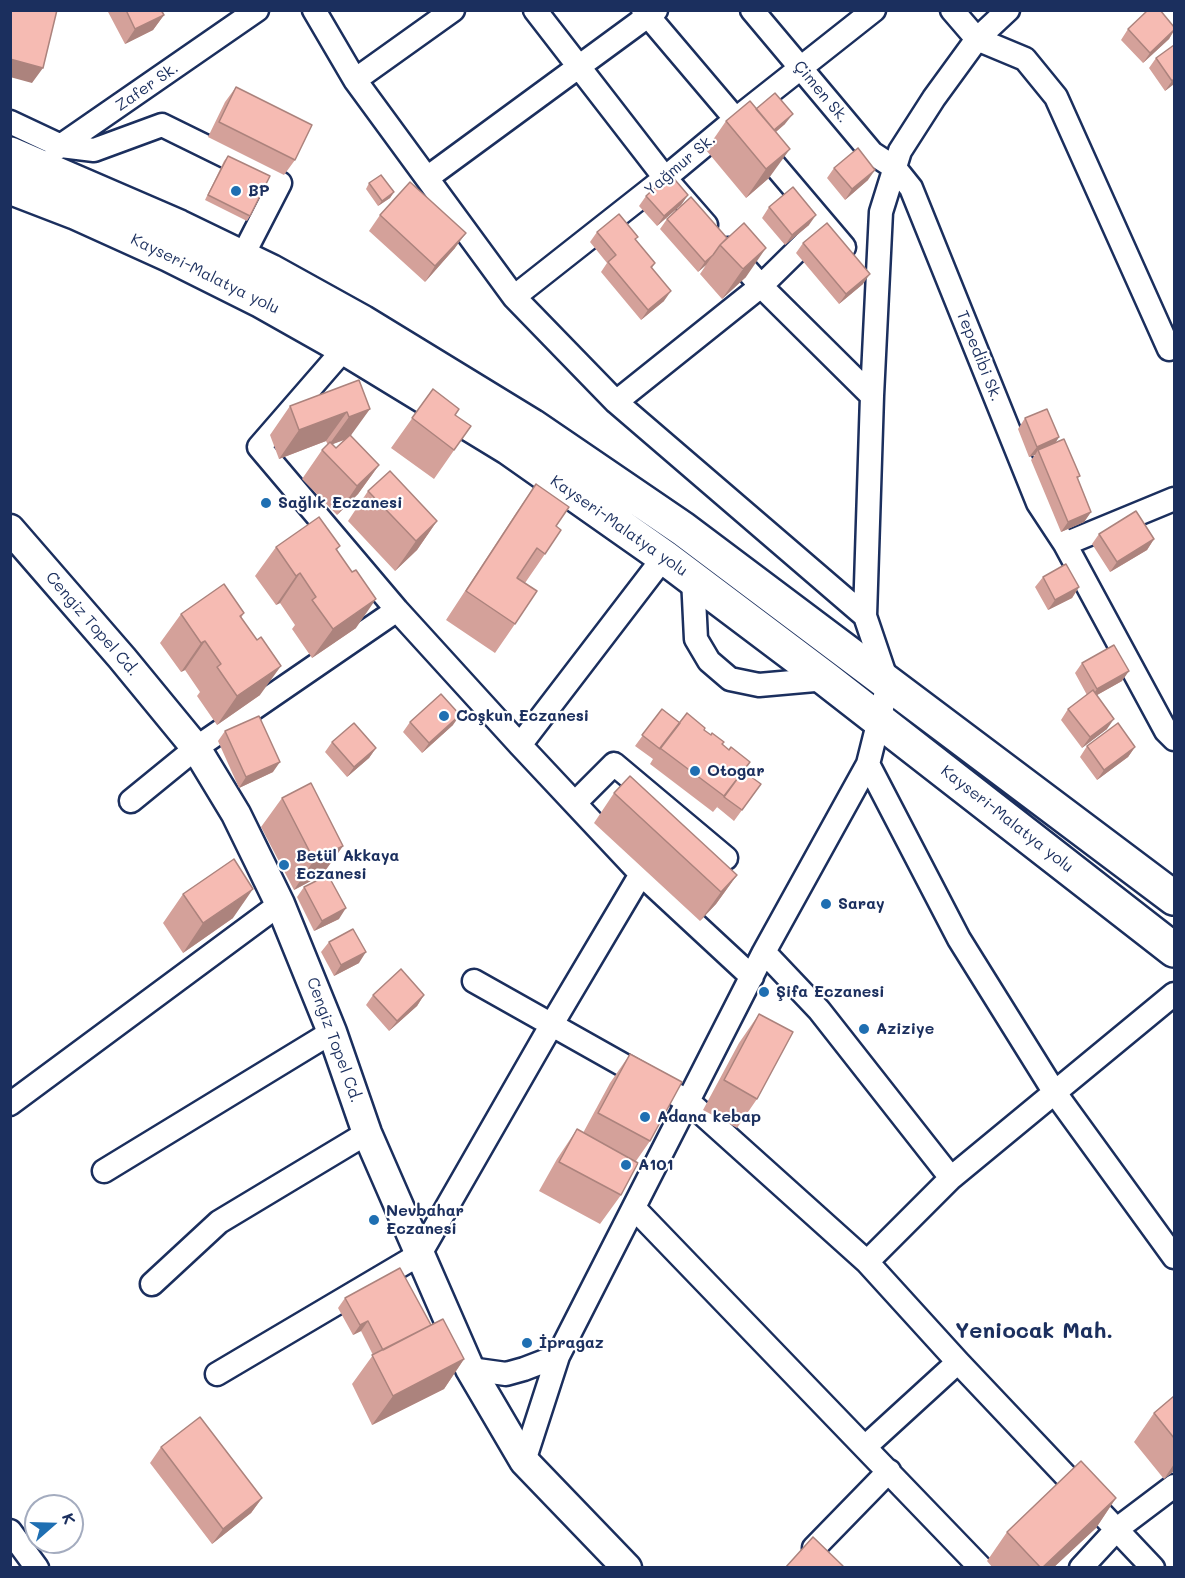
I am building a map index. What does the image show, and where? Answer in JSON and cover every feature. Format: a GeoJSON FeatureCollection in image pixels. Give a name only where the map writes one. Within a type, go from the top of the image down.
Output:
{"type":"FeatureCollection","features":[{"type":"Feature","properties":{"kind":"highway","name":"Kayseri-Malatya yolu"},"geometry":{"type":"LineString","coordinates":[[36,154],[242,257],[362,322],[532,426],[683,529],[1174,898]]}},
{"type":"Feature","properties":{"kind":"highway","name":"Kayseri-Malatya yolu"},"geometry":{"type":"LineString","coordinates":[[10,187],[75,212],[170,255],[260,300],[345,348],[509,448],[693,578],[880,720],[1174,950]]}},
{"type":"Feature","properties":{"kind":"main road","name":"Cengiz Topel Cd."},"geometry":{"type":"LineString","coordinates":[[10,529],[122,658],[196,748],[236,814],[280,904],[332,1032],[367,1133],[470,1369],[524,1461],[627,1568]]}},
{"type":"Feature","properties":{"kind":"street","name":"Zafer Sk."},"geometry":{"type":"LineString","coordinates":[[36,154],[257,10]]}},
{"type":"Feature","properties":{"kind":"street"},"geometry":{"type":"LineString","coordinates":[[314,10],[356,80],[514,297],[616,402],[865,616]]}},
{"type":"Feature","properties":{"kind":"street"},"geometry":{"type":"LineString","coordinates":[[356,80],[453,10]]}},
{"type":"Feature","properties":{"kind":"street"},"geometry":{"type":"LineString","coordinates":[[535,10],[665,178],[760,286],[872,396]]}},
{"type":"Feature","properties":{"kind":"street","name":"Çimen Sk."},"geometry":{"type":"LineString","coordinates":[[752,10],[872,153],[895,168]]}},
{"type":"Feature","properties":{"kind":"street","name":"Yağmur Sk."},"geometry":{"type":"LineString","coordinates":[[514,297],[874,10]]}},
{"type":"Feature","properties":{"kind":"street"},"geometry":{"type":"LineString","coordinates":[[952,10],[977,39],[1025,59],[1056,97],[1172,356]]}},
{"type":"Feature","properties":{"kind":"street"},"geometry":{"type":"LineString","coordinates":[[524,1461],[558,1356],[764,952],[868,764],[888,684],[865,616],[881,212],[900,151],[934,98],[977,39],[1008,10]]}},
{"type":"Feature","properties":{"kind":"street"},"geometry":{"type":"LineString","coordinates":[[1171,10],[1174,15]]}},
{"type":"Feature","properties":{"kind":"street"},"geometry":{"type":"LineString","coordinates":[[427,178],[649,13],[823,225],[878,285]]}},
{"type":"Feature","properties":{"kind":"street"},"geometry":{"type":"LineString","coordinates":[[10,122],[36,154],[94,150],[162,125],[280,183],[242,257]]}},
{"type":"Feature","properties":{"kind":"street","name":"Tepedibi Sk."},"geometry":{"type":"LineString","coordinates":[[895,168],[911,188],[1038,503],[1065,544],[1166,731],[1174,739]]}},
{"type":"Feature","properties":{"kind":"street"},"geometry":{"type":"LineString","coordinates":[[616,402],[760,286],[823,225]]}},
{"type":"Feature","properties":{"kind":"street"},"geometry":{"type":"LineString","coordinates":[[1172,356],[1174,323]]}},
{"type":"Feature","properties":{"kind":"street"},"geometry":{"type":"LineString","coordinates":[[345,348],[259,447],[397,610],[520,745],[641,874],[752,977]]}},
{"type":"Feature","properties":{"kind":"street"},"geometry":{"type":"LineString","coordinates":[[1065,544],[1174,499]]}},
{"type":"Feature","properties":{"kind":"street"},"geometry":{"type":"LineString","coordinates":[[520,745],[664,557]]}},
{"type":"Feature","properties":{"kind":"street"},"geometry":{"type":"LineString","coordinates":[[693,578],[696,639],[709,661],[730,679],[759,685],[826,679]]}},
{"type":"Feature","properties":{"kind":"street"},"geometry":{"type":"LineString","coordinates":[[131,801],[196,748],[397,610]]}},
{"type":"Feature","properties":{"kind":"street"},"geometry":{"type":"LineString","coordinates":[[575,803],[614,764],[726,858]]}},
{"type":"Feature","properties":{"kind":"street"},"geometry":{"type":"LineString","coordinates":[[868,764],[959,939],[1055,1093],[1174,1257]]}},
{"type":"Feature","properties":{"kind":"street"},"geometry":{"type":"LineString","coordinates":[[217,1374],[420,1254],[641,874]]}},
{"type":"Feature","properties":{"kind":"street"},"geometry":{"type":"LineString","coordinates":[[10,1104],[280,904]]}},
{"type":"Feature","properties":{"kind":"street"},"geometry":{"type":"LineString","coordinates":[[764,952],[819,1010],[951,1179]]}},
{"type":"Feature","properties":{"kind":"street"},"geometry":{"type":"LineString","coordinates":[[474,981],[689,1102],[867,1262],[958,1362],[1153,1568]]}},
{"type":"Feature","properties":{"kind":"street"},"geometry":{"type":"LineString","coordinates":[[867,1262],[951,1179],[1174,994]]}},
{"type":"Feature","properties":{"kind":"street"},"geometry":{"type":"LineString","coordinates":[[104,1171],[332,1032]]}},
{"type":"Feature","properties":{"kind":"street"},"geometry":{"type":"LineString","coordinates":[[152,1284],[219,1222],[367,1133]]}},
{"type":"Feature","properties":{"kind":"street"},"geometry":{"type":"LineString","coordinates":[[634,1208],[981,1568]]}},
{"type":"Feature","properties":{"kind":"street"},"geometry":{"type":"LineString","coordinates":[[470,1369],[506,1374],[558,1356]]}},
{"type":"Feature","properties":{"kind":"street"},"geometry":{"type":"LineString","coordinates":[[865,1447],[958,1362]]}},
{"type":"Feature","properties":{"kind":"street"},"geometry":{"type":"LineString","coordinates":[[814,1548],[889,1471]]}},
{"type":"Feature","properties":{"kind":"street"},"geometry":{"type":"LineString","coordinates":[[1081,1568],[1117,1529],[1174,1486]]}},
{"type":"Feature","properties":{"kind":"street"},"geometry":{"type":"LineString","coordinates":[[10,1531],[37,1568]]}},
{"type":"Feature","properties":{"kind":"building"},"geometry":{"type":"Polygon","coordinates":[[[10,10],[57,10],[43,68],[10,59],[10,10]]]}},
{"type":"Feature","properties":{"kind":"building"},"geometry":{"type":"Polygon","coordinates":[[[126,10],[161,10],[164,15],[135,29],[126,10]]]}},
{"type":"Feature","properties":{"kind":"building"},"geometry":{"type":"Polygon","coordinates":[[[1148,10],[1160,10],[1174,27],[1174,30],[1150,53],[1128,29],[1148,10]]]}},
{"type":"Feature","properties":{"kind":"building"},"geometry":{"type":"Polygon","coordinates":[[[1174,45],[1174,79],[1172,81],[1156,58],[1174,45]]]}},
{"type":"Feature","properties":{"kind":"building"},"geometry":{"type":"Polygon","coordinates":[[[236,87],[312,125],[295,160],[219,122],[236,87]]]}},
{"type":"Feature","properties":{"kind":"building"},"geometry":{"type":"Polygon","coordinates":[[[775,93],[793,114],[774,130],[756,109],[775,93]]]}},
{"type":"Feature","properties":{"kind":"building"},"geometry":{"type":"Polygon","coordinates":[[[750,101],[790,149],[766,169],[726,121],[750,101]]]}},
{"type":"Feature","properties":{"kind":"building"},"geometry":{"type":"Polygon","coordinates":[[[858,148],[875,170],[852,189],[834,168],[858,148]]]}},
{"type":"Feature","properties":{"kind":"building"},"geometry":{"type":"Polygon","coordinates":[[[228,156],[270,176],[250,216],[208,195],[228,156]]]}},
{"type":"Feature","properties":{"kind":"building"},"geometry":{"type":"Polygon","coordinates":[[[670,174],[688,195],[664,216],[646,196],[670,174]]]}},
{"type":"Feature","properties":{"kind":"building"},"geometry":{"type":"Polygon","coordinates":[[[381,175],[394,192],[382,201],[369,183],[381,175]]]}},
{"type":"Feature","properties":{"kind":"building"},"geometry":{"type":"Polygon","coordinates":[[[410,182],[466,233],[435,266],[380,215],[410,182]]]}},
{"type":"Feature","properties":{"kind":"building"},"geometry":{"type":"Polygon","coordinates":[[[793,187],[816,215],[792,235],[769,207],[793,187]]]}},
{"type":"Feature","properties":{"kind":"building"},"geometry":{"type":"Polygon","coordinates":[[[691,197],[727,238],[705,262],[667,219],[691,197]]]}},
{"type":"Feature","properties":{"kind":"building"},"geometry":{"type":"Polygon","coordinates":[[[619,214],[638,237],[635,239],[655,263],[651,267],[671,291],[648,310],[608,262],[616,255],[597,232],[619,214]]]}},
{"type":"Feature","properties":{"kind":"building"},"geometry":{"type":"Polygon","coordinates":[[[744,223],[766,248],[743,269],[720,245],[744,223]]]}},
{"type":"Feature","properties":{"kind":"building"},"geometry":{"type":"Polygon","coordinates":[[[827,223],[870,274],[846,294],[803,243],[827,223]]]}},
{"type":"Feature","properties":{"kind":"building"},"geometry":{"type":"Polygon","coordinates":[[[359,380],[370,409],[349,417],[347,412],[299,430],[290,406],[359,380]]]}},
{"type":"Feature","properties":{"kind":"building"},"geometry":{"type":"Polygon","coordinates":[[[433,389],[459,409],[455,415],[471,426],[454,450],[412,418],[433,389]]]}},
{"type":"Feature","properties":{"kind":"building"},"geometry":{"type":"Polygon","coordinates":[[[1047,409],[1059,437],[1037,447],[1025,418],[1047,409]]]}},
{"type":"Feature","properties":{"kind":"building"},"geometry":{"type":"Polygon","coordinates":[[[350,435],[379,465],[357,486],[322,450],[330,442],[336,448],[350,435]]]}},
{"type":"Feature","properties":{"kind":"building"},"geometry":{"type":"Polygon","coordinates":[[[1064,439],[1080,476],[1077,477],[1091,512],[1068,522],[1038,450],[1064,439]]]}},
{"type":"Feature","properties":{"kind":"building"},"geometry":{"type":"Polygon","coordinates":[[[390,471],[437,521],[416,541],[368,491],[390,471]]]}},
{"type":"Feature","properties":{"kind":"building"},"geometry":{"type":"Polygon","coordinates":[[[536,484],[569,507],[556,526],[561,530],[545,554],[537,548],[517,578],[537,591],[515,624],[466,591],[536,484]]]}},
{"type":"Feature","properties":{"kind":"building"},"geometry":{"type":"Polygon","coordinates":[[[1136,511],[1154,539],[1117,562],[1099,534],[1136,511]]]}},
{"type":"Feature","properties":{"kind":"building"},"geometry":{"type":"Polygon","coordinates":[[[319,517],[340,546],[336,549],[352,572],[356,570],[376,599],[333,629],[312,600],[316,597],[300,573],[296,576],[276,547],[319,517]]]}},
{"type":"Feature","properties":{"kind":"building"},"geometry":{"type":"Polygon","coordinates":[[[1066,564],[1079,587],[1055,600],[1043,577],[1066,564]]]}},
{"type":"Feature","properties":{"kind":"building"},"geometry":{"type":"Polygon","coordinates":[[[224,584],[244,613],[240,616],[257,640],[261,637],[281,666],[237,696],[217,667],[221,664],[205,641],[201,643],[181,614],[224,584]]]}},
{"type":"Feature","properties":{"kind":"building"},"geometry":{"type":"Polygon","coordinates":[[[1114,645],[1129,671],[1097,689],[1082,663],[1114,645]]]}},
{"type":"Feature","properties":{"kind":"building"},"geometry":{"type":"Polygon","coordinates":[[[1093,690],[1114,719],[1090,737],[1068,709],[1093,690]]]}},
{"type":"Feature","properties":{"kind":"building"},"geometry":{"type":"Polygon","coordinates":[[[441,694],[460,715],[429,743],[410,722],[441,694]]]}},
{"type":"Feature","properties":{"kind":"building"},"geometry":{"type":"Polygon","coordinates":[[[662,709],[680,723],[660,749],[642,735],[662,709]]]}},
{"type":"Feature","properties":{"kind":"building"},"geometry":{"type":"Polygon","coordinates":[[[687,713],[705,728],[704,730],[724,742],[722,744],[729,750],[731,747],[750,762],[724,796],[660,748],[687,713]]]}},
{"type":"Feature","properties":{"kind":"building"},"geometry":{"type":"Polygon","coordinates":[[[259,716],[280,762],[246,777],[225,731],[259,716]]]}},
{"type":"Feature","properties":{"kind":"building"},"geometry":{"type":"Polygon","coordinates":[[[354,723],[376,748],[354,767],[332,742],[354,723]]]}},
{"type":"Feature","properties":{"kind":"building"},"geometry":{"type":"Polygon","coordinates":[[[1118,723],[1135,747],[1104,770],[1087,746],[1118,723]]]}},
{"type":"Feature","properties":{"kind":"building"},"geometry":{"type":"Polygon","coordinates":[[[743,771],[761,784],[742,810],[724,797],[743,771]]]}},
{"type":"Feature","properties":{"kind":"building"},"geometry":{"type":"Polygon","coordinates":[[[630,776],[737,875],[721,892],[614,793],[630,776]]]}},
{"type":"Feature","properties":{"kind":"building"},"geometry":{"type":"Polygon","coordinates":[[[311,783],[343,846],[314,860],[282,798],[311,783]]]}},
{"type":"Feature","properties":{"kind":"building"},"geometry":{"type":"Polygon","coordinates":[[[234,859],[253,889],[203,923],[183,894],[234,859]]]}},
{"type":"Feature","properties":{"kind":"building"},"geometry":{"type":"Polygon","coordinates":[[[328,875],[346,908],[322,921],[304,887],[328,875]]]}},
{"type":"Feature","properties":{"kind":"building"},"geometry":{"type":"Polygon","coordinates":[[[353,929],[366,952],[341,965],[329,942],[353,929]]]}},
{"type":"Feature","properties":{"kind":"building"},"geometry":{"type":"Polygon","coordinates":[[[401,969],[424,995],[397,1021],[373,995],[401,969]]]}},
{"type":"Feature","properties":{"kind":"building"},"geometry":{"type":"Polygon","coordinates":[[[759,1014],[793,1032],[757,1099],[724,1080],[759,1014]]]}},
{"type":"Feature","properties":{"kind":"building"},"geometry":{"type":"Polygon","coordinates":[[[630,1054],[682,1082],[650,1141],[598,1113],[630,1054]]]}},
{"type":"Feature","properties":{"kind":"building"},"geometry":{"type":"Polygon","coordinates":[[[577,1129],[638,1163],[621,1195],[559,1162],[577,1129]]]}},
{"type":"Feature","properties":{"kind":"building"},"geometry":{"type":"Polygon","coordinates":[[[400,1268],[431,1325],[383,1350],[368,1321],[360,1325],[345,1298],[400,1268]]]}},
{"type":"Feature","properties":{"kind":"building"},"geometry":{"type":"Polygon","coordinates":[[[443,1319],[464,1359],[393,1396],[372,1355],[443,1319]]]}},
{"type":"Feature","properties":{"kind":"building"},"geometry":{"type":"Polygon","coordinates":[[[1174,1396],[1174,1438],[1154,1413],[1174,1396]]]}},
{"type":"Feature","properties":{"kind":"building"},"geometry":{"type":"Polygon","coordinates":[[[200,1417],[262,1498],[223,1529],[161,1447],[200,1417]]]}},
{"type":"Feature","properties":{"kind":"building"},"geometry":{"type":"Polygon","coordinates":[[[1081,1461],[1116,1498],[1041,1568],[1007,1532],[1081,1461]]]}},
{"type":"Feature","properties":{"kind":"building"},"geometry":{"type":"Polygon","coordinates":[[[813,1537],[843,1566],[842,1568],[785,1568],[813,1537]]]}},
{"type":"Feature","properties":{"kind":"place","name":"BP"},"geometry":{"type":"Point","coordinates":[236,191]}},
{"type":"Feature","properties":{"kind":"place","name":"Sağlık Eczanesi"},"geometry":{"type":"Point","coordinates":[266,503]}},
{"type":"Feature","properties":{"kind":"place","name":"Coşkun Eczanesi"},"geometry":{"type":"Point","coordinates":[444,716]}},
{"type":"Feature","properties":{"kind":"place","name":"Otogar"},"geometry":{"type":"Point","coordinates":[695,771]}},
{"type":"Feature","properties":{"kind":"place","name":"Betül Akkaya Eczanesi"},"geometry":{"type":"Point","coordinates":[284,865]}},
{"type":"Feature","properties":{"kind":"place","name":"Saray"},"geometry":{"type":"Point","coordinates":[826,904]}},
{"type":"Feature","properties":{"kind":"place","name":"Şifa Eczanesi"},"geometry":{"type":"Point","coordinates":[764,992]}},
{"type":"Feature","properties":{"kind":"place","name":"Aziziye"},"geometry":{"type":"Point","coordinates":[864,1029]}},
{"type":"Feature","properties":{"kind":"place","name":"Adana kebap"},"geometry":{"type":"Point","coordinates":[645,1117]}},
{"type":"Feature","properties":{"kind":"place","name":"A101"},"geometry":{"type":"Point","coordinates":[626,1165]}},
{"type":"Feature","properties":{"kind":"place","name":"Nevbahar Eczanesi"},"geometry":{"type":"Point","coordinates":[374,1220]}},
{"type":"Feature","properties":{"kind":"place","name":"İpragaz"},"geometry":{"type":"Point","coordinates":[527,1343]}},
{"type":"Feature","properties":{"kind":"district","name":"Yeniocak Mah."},"geometry":{"type":"Point","coordinates":[1034,1331]}}]}
